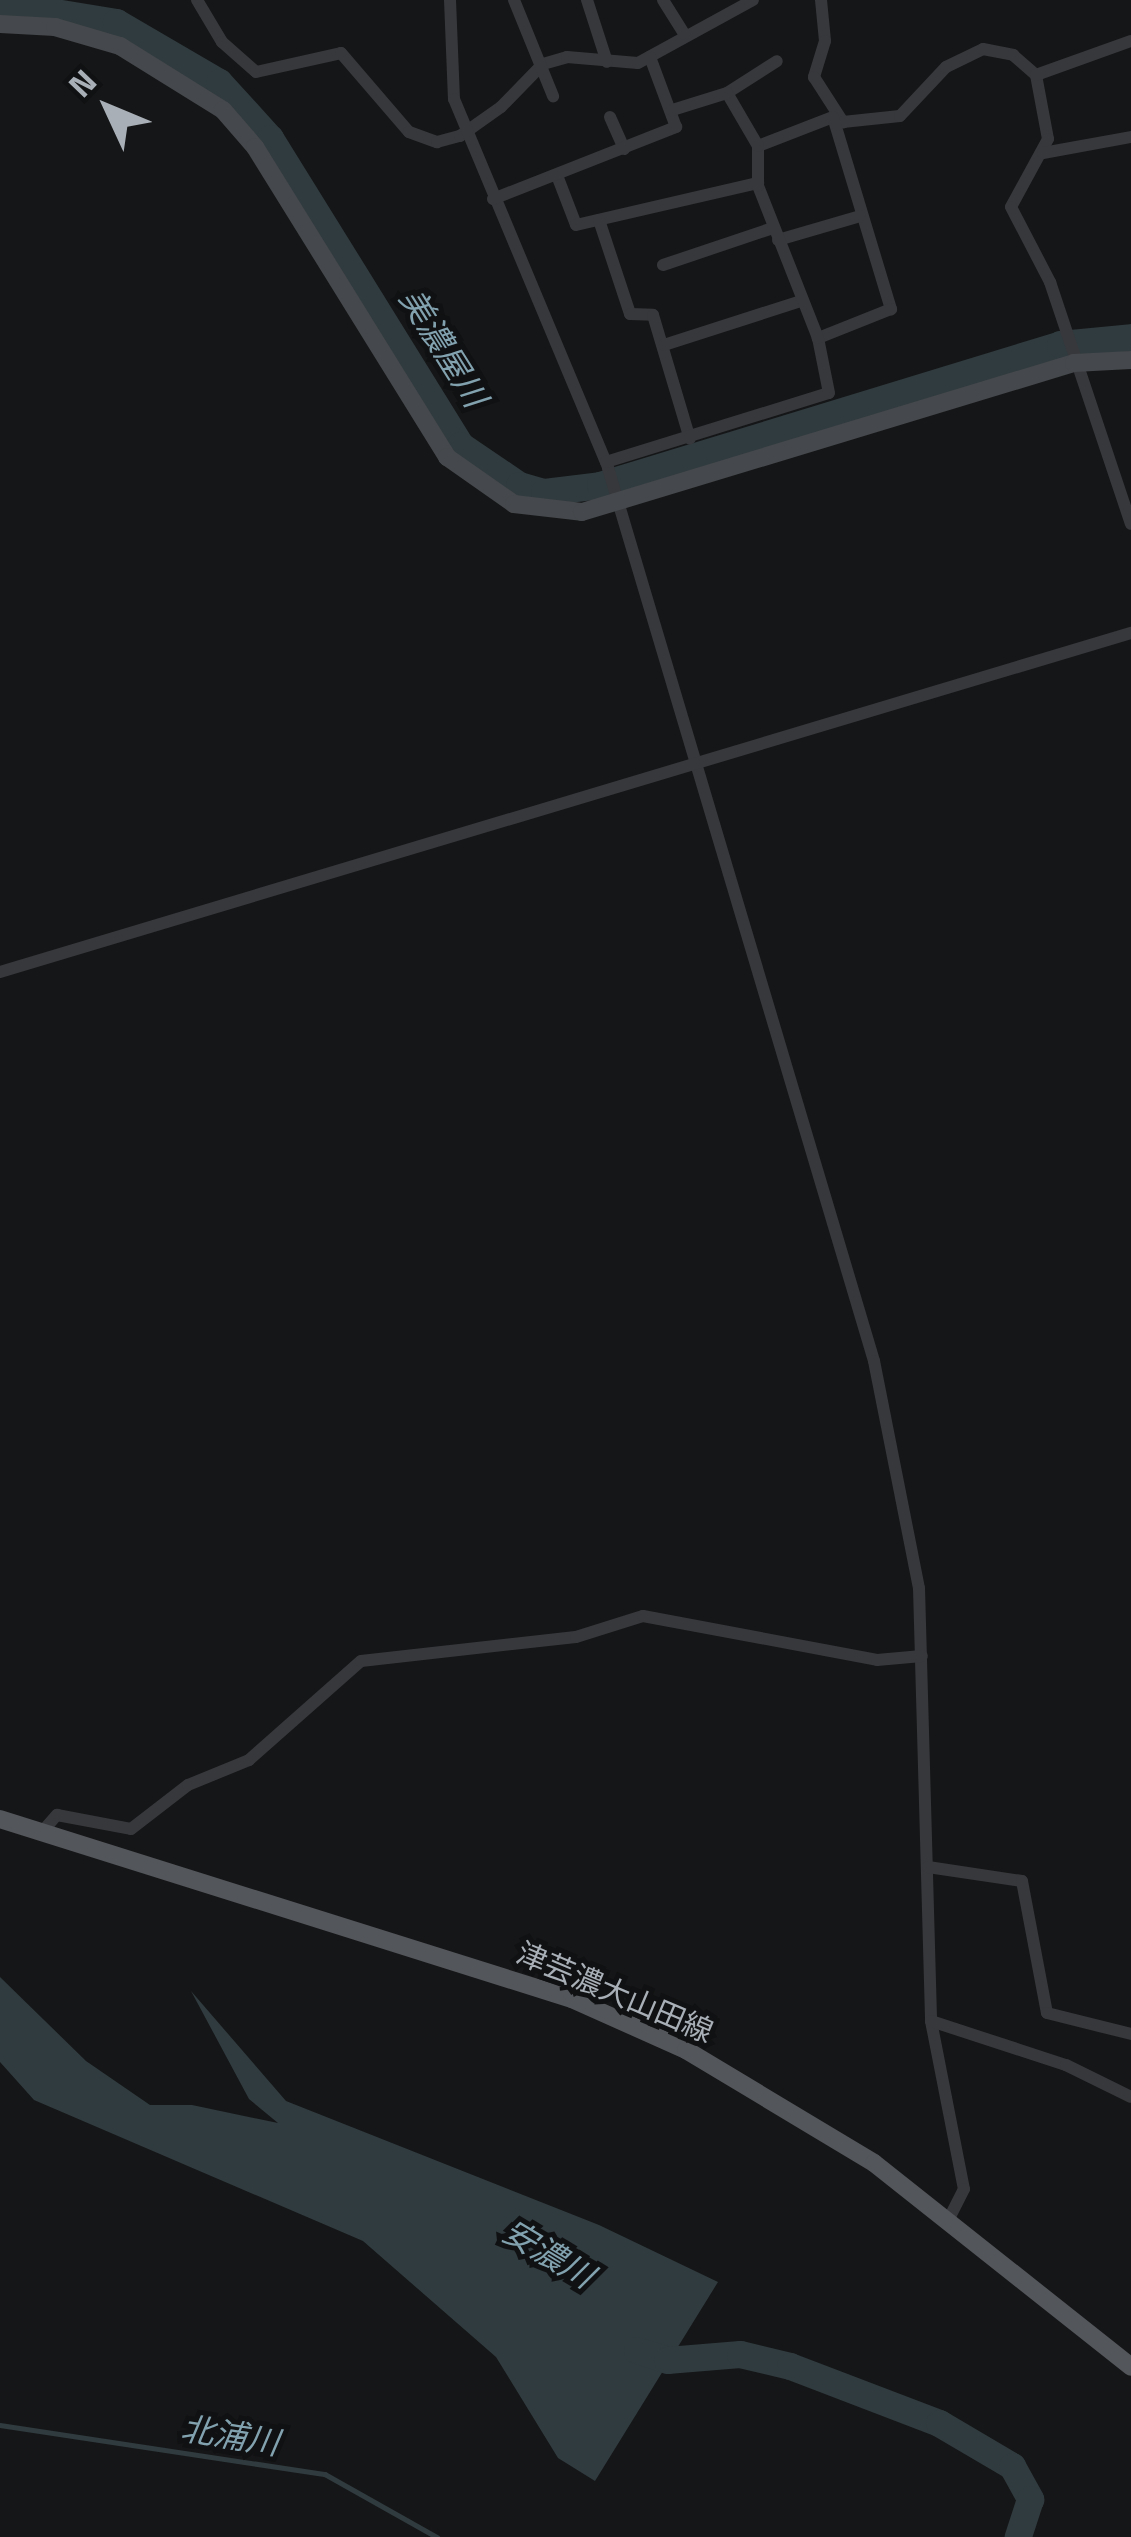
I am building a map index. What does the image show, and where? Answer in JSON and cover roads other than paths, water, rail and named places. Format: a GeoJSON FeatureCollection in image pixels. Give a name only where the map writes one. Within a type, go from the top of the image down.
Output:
{"type":"FeatureCollection","features":[{"type":"Feature","properties":{"kind":"main road","name":"津芸濃大山田線"},"geometry":{"type":"LineString","coordinates":[[0,1820],[572,2000],[686,2050],[807,2119],[949,2218],[1131,2367]]}},
{"type":"Feature","properties":{"kind":"street"},"geometry":{"type":"LineString","coordinates":[[197,0],[222,42],[256,72],[341,53],[414,136],[437,142],[467,132],[543,64],[567,56],[607,62],[650,57],[684,34],[753,0]]}},
{"type":"Feature","properties":{"kind":"street"},"geometry":{"type":"LineString","coordinates":[[450,0],[452,86],[493,199],[607,465],[874,1361],[916,1561],[932,2021],[964,2189],[949,2218]]}},
{"type":"Feature","properties":{"kind":"street"},"geometry":{"type":"LineString","coordinates":[[514,0],[553,96]]}},
{"type":"Feature","properties":{"kind":"street"},"geometry":{"type":"LineString","coordinates":[[587,0],[607,62]]}},
{"type":"Feature","properties":{"kind":"street"},"geometry":{"type":"LineString","coordinates":[[664,0],[684,34]]}},
{"type":"Feature","properties":{"kind":"street"},"geometry":{"type":"LineString","coordinates":[[818,338],[891,309],[833,117],[814,76],[825,41],[820,0]]}},
{"type":"Feature","properties":{"kind":"street"},"geometry":{"type":"LineString","coordinates":[[0,24],[55,27],[120,46],[223,110],[255,147],[446,457],[472,481],[542,512],[617,497],[1072,359],[1131,360]]}},
{"type":"Feature","properties":{"kind":"street"},"geometry":{"type":"LineString","coordinates":[[1036,75],[1131,41]]}},
{"type":"Feature","properties":{"kind":"street"},"geometry":{"type":"LineString","coordinates":[[758,146],[833,117],[900,116],[946,67],[982,49],[1013,55],[1036,75],[1050,121],[1043,153],[1011,207],[1037,247],[1131,524]]}},
{"type":"Feature","properties":{"kind":"street"},"geometry":{"type":"LineString","coordinates":[[493,199],[558,178],[676,127],[650,57]]}},
{"type":"Feature","properties":{"kind":"street"},"geometry":{"type":"LineString","coordinates":[[672,110],[727,93],[778,61]]}},
{"type":"Feature","properties":{"kind":"street"},"geometry":{"type":"LineString","coordinates":[[607,465],[830,393],[818,338],[798,302],[758,183],[758,146],[727,93]]}},
{"type":"Feature","properties":{"kind":"street"},"geometry":{"type":"LineString","coordinates":[[610,118],[624,149]]}},
{"type":"Feature","properties":{"kind":"street"},"geometry":{"type":"LineString","coordinates":[[1043,153],[1131,137]]}},
{"type":"Feature","properties":{"kind":"street"},"geometry":{"type":"LineString","coordinates":[[558,178],[576,225],[758,183]]}},
{"type":"Feature","properties":{"kind":"street"},"geometry":{"type":"LineString","coordinates":[[663,266],[860,216]]}},
{"type":"Feature","properties":{"kind":"street"},"geometry":{"type":"LineString","coordinates":[[599,220],[630,314],[653,315],[690,439]]}},
{"type":"Feature","properties":{"kind":"street"},"geometry":{"type":"LineString","coordinates":[[664,345],[798,302]]}},
{"type":"Feature","properties":{"kind":"street"},"geometry":{"type":"LineString","coordinates":[[0,972],[1131,633]]}},
{"type":"Feature","properties":{"kind":"street"},"geometry":{"type":"LineString","coordinates":[[42,1832],[57,1815],[130,1829],[188,1785],[249,1760],[361,1661],[576,1637],[643,1616],[877,1660],[922,1656]]}},
{"type":"Feature","properties":{"kind":"street"},"geometry":{"type":"LineString","coordinates":[[990,1874],[1006,1864]]}},
{"type":"Feature","properties":{"kind":"street"},"geometry":{"type":"LineString","coordinates":[[928,1867],[1022,1881],[1047,2013],[1131,2034]]}},
{"type":"Feature","properties":{"kind":"street"},"geometry":{"type":"LineString","coordinates":[[932,2021],[1066,2065],[1131,2097]]}},
{"type":"Feature","properties":{"kind":"water"},"geometry":{"type":"Polygon","coordinates":[[[0,1977],[86,2061],[150,2105],[192,2105],[278,2123],[249,2099],[191,1991],[286,2101],[599,2225],[718,2282],[595,2481],[558,2458],[496,2357],[363,2241],[34,2100],[0,2062],[0,1977]]]}},
{"type":"Feature","properties":{"kind":"waterway","name":"美濃屋川"},"geometry":{"type":"LineString","coordinates":[[0,3],[116,22],[219,82],[270,138],[460,445],[519,485],[544,492],[600,485],[1060,344],[1131,337]]}},
{"type":"Feature","properties":{"kind":"waterway","name":"安濃川"},"geometry":{"type":"LineString","coordinates":[[637,2350],[667,2360],[740,2354],[790,2366],[939,2423],[1012,2466],[1030,2499],[1018,2537]]}},
{"type":"Feature","properties":{"kind":"waterway","name":"北浦川"},"geometry":{"type":"LineString","coordinates":[[0,2425],[325,2474],[437,2537]]}}]}
